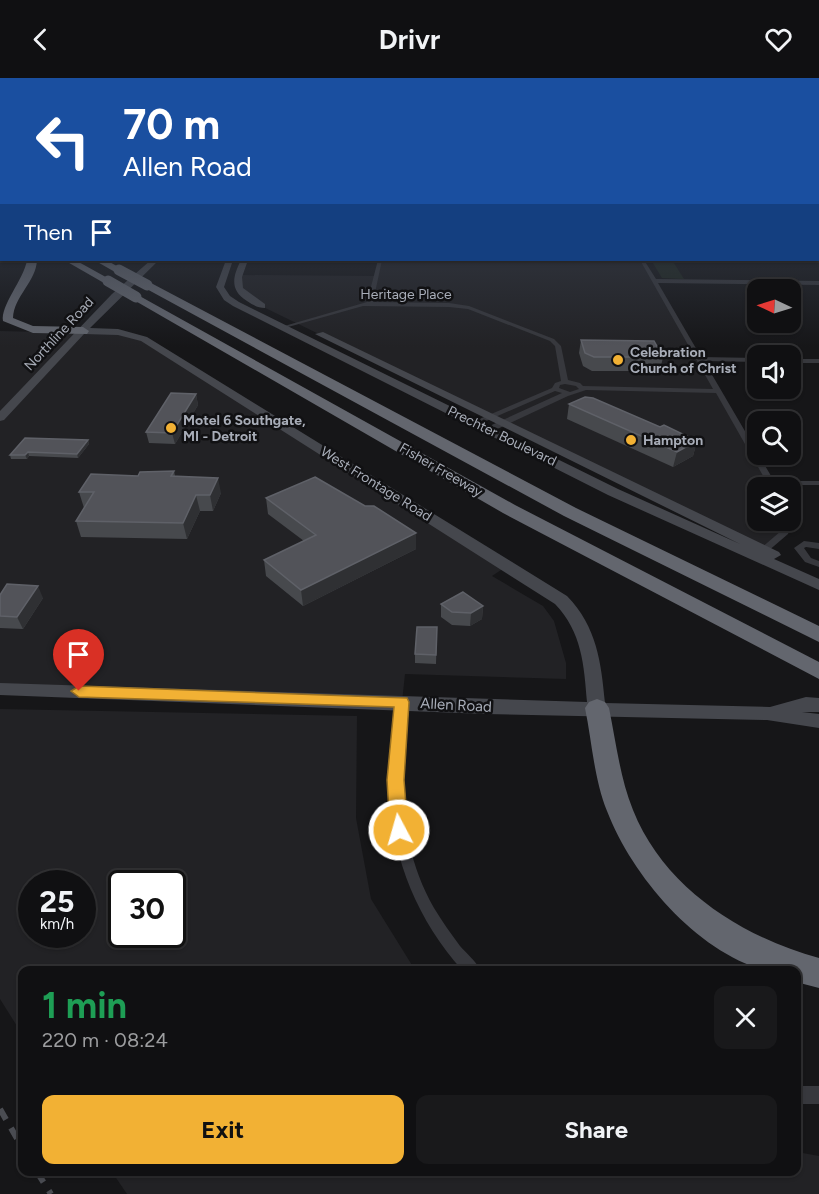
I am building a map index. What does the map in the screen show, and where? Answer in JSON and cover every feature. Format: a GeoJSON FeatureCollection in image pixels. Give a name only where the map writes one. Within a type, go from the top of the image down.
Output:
{"type":"FeatureCollection","features":[{"type":"Feature","properties":{"kind":"highway"},"geometry":{"type":"LineString","coordinates":[[32,261],[30,273],[7,311],[7,319],[15,325],[30,328],[83,331]]}},
{"type":"Feature","properties":{"kind":"highway","name":"Fisher Freeway"},"geometry":{"type":"LineString","coordinates":[[71,261],[108,281],[141,291],[570,512],[819,635]]}},
{"type":"Feature","properties":{"kind":"highway","name":"Fisher Freeway"},"geometry":{"type":"LineString","coordinates":[[101,261],[118,270],[141,291],[520,515],[819,671]]}},
{"type":"Feature","properties":{"kind":"highway"},"geometry":{"type":"LineString","coordinates":[[597,708],[620,811],[630,836],[657,876],[698,914],[734,939],[769,956],[798,966]]}},
{"type":"Feature","properties":{"kind":"highway"},"geometry":{"type":"LineString","coordinates":[[801,967],[819,973]]}},
{"type":"Feature","properties":{"kind":"main road","name":"Northline Road"},"geometry":{"type":"LineString","coordinates":[[115,296],[115,292],[141,261]]}},
{"type":"Feature","properties":{"kind":"main road","name":"Northline Road"},"geometry":{"type":"LineString","coordinates":[[0,418],[115,296],[154,261]]}},
{"type":"Feature","properties":{"kind":"main road"},"geometry":{"type":"LineString","coordinates":[[229,261],[244,261],[236,283],[242,295],[227,298],[220,284],[229,261]]}},
{"type":"Feature","properties":{"kind":"main road","name":"Prechter Boulevard"},"geometry":{"type":"LineString","coordinates":[[242,295],[819,575]]}},
{"type":"Feature","properties":{"kind":"main road","name":"Prechter Boulevard"},"geometry":{"type":"LineString","coordinates":[[227,298],[316,345],[613,492],[819,585]]}},
{"type":"Feature","properties":{"kind":"main road","name":"West Frontage Road"},"geometry":{"type":"LineString","coordinates":[[83,331],[118,332],[144,339],[561,600],[576,615],[586,633],[597,708]]}},
{"type":"Feature","properties":{"kind":"main road"},"geometry":{"type":"LineString","coordinates":[[316,345],[323,340],[350,352],[362,354]]}},
{"type":"Feature","properties":{"kind":"main road"},"geometry":{"type":"LineString","coordinates":[[375,374],[388,374],[392,368]]}},
{"type":"Feature","properties":{"kind":"main road"},"geometry":{"type":"LineString","coordinates":[[518,444],[526,439],[537,439]]}},
{"type":"Feature","properties":{"kind":"main road"},"geometry":{"type":"LineString","coordinates":[[564,467],[580,465],[580,459]]}},
{"type":"Feature","properties":{"kind":"main road"},"geometry":{"type":"LineString","coordinates":[[613,492],[630,484]]}},
{"type":"Feature","properties":{"kind":"main road","name":"Allen Road"},"geometry":{"type":"LineString","coordinates":[[0,688],[767,713],[819,721]]}},
{"type":"Feature","properties":{"kind":"main road","name":"Allen Road"},"geometry":{"type":"LineString","coordinates":[[767,713],[806,704],[819,705]]}},
{"type":"Feature","properties":{"kind":"street"},"geometry":{"type":"LineString","coordinates":[[370,303],[380,261]]}},
{"type":"Feature","properties":{"kind":"street"},"geometry":{"type":"LineString","coordinates":[[643,261],[767,477]]}},
{"type":"Feature","properties":{"kind":"street"},"geometry":{"type":"LineString","coordinates":[[655,281],[819,283]]}},
{"type":"Feature","properties":{"kind":"street","name":"Heritage Place"},"geometry":{"type":"LineString","coordinates":[[283,328],[370,303],[461,306],[552,340],[558,346],[565,382]]}},
{"type":"Feature","properties":{"kind":"street"},"geometry":{"type":"LineString","coordinates":[[700,359],[747,360]]}},
{"type":"Feature","properties":{"kind":"street"},"geometry":{"type":"LineString","coordinates":[[801,361],[819,361]]}},
{"type":"Feature","properties":{"kind":"street"},"geometry":{"type":"LineString","coordinates":[[474,423],[555,389],[555,385],[565,382],[578,384],[583,388],[717,391]]}},
{"type":"Feature","properties":{"kind":"street"},"geometry":{"type":"LineString","coordinates":[[488,430],[566,394],[578,393],[583,388]]}},
{"type":"Feature","properties":{"kind":"street"},"geometry":{"type":"LineString","coordinates":[[555,389],[566,394]]}},
{"type":"Feature","properties":{"kind":"street"},"geometry":{"type":"LineString","coordinates":[[801,484],[819,483]]}},
{"type":"Feature","properties":{"kind":"street"},"geometry":{"type":"LineString","coordinates":[[764,550],[785,531]]}},
{"type":"Feature","properties":{"kind":"street"},"geometry":{"type":"LineString","coordinates":[[819,546],[804,544],[799,548],[808,560],[819,564]]}},
{"type":"Feature","properties":{"kind":"street"},"geometry":{"type":"LineString","coordinates":[[402,702],[396,795],[401,843],[411,874],[433,920],[469,966]]}},
{"type":"Feature","properties":{"kind":"street"},"geometry":{"type":"LineString","coordinates":[[801,1095],[819,1095]]}},
{"type":"Feature","properties":{"kind":"shaded area"},"geometry":{"type":"Polygon","coordinates":[[[380,261],[643,261],[747,441],[747,465],[761,465],[768,477],[747,477],[747,531],[783,531],[764,550],[253,302],[236,280],[238,275],[376,276],[380,261]]]}},
{"type":"Feature","properties":{"kind":"shaded area"},"geometry":{"type":"Polygon","coordinates":[[[652,261],[673,261],[684,279],[662,278],[652,261]]]}},
{"type":"Feature","properties":{"kind":"shaded area"},"geometry":{"type":"Polygon","coordinates":[[[0,331],[130,334],[507,566],[492,576],[543,606],[554,621],[566,663],[566,679],[405,674],[402,702],[0,689],[0,331]]]}},
{"type":"Feature","properties":{"kind":"shaded area"},"geometry":{"type":"Polygon","coordinates":[[[0,709],[357,716],[356,818],[371,899],[413,966],[18,966],[18,1028],[0,999],[0,709]]]}},
{"type":"Feature","properties":{"kind":"shaded area"},"geometry":{"type":"Polygon","coordinates":[[[801,1153],[819,1156],[819,1194],[127,1194],[115,1176],[801,1176],[801,1153]]]}},
{"type":"Feature","properties":{"kind":"building"},"geometry":{"type":"Polygon","coordinates":[[[581,340],[654,341],[663,357],[594,357],[585,353],[581,340]]]}},
{"type":"Feature","properties":{"kind":"building"},"geometry":{"type":"Polygon","coordinates":[[[171,393],[196,394],[172,433],[146,432],[171,393]]]}},
{"type":"Feature","properties":{"kind":"building"},"geometry":{"type":"Polygon","coordinates":[[[585,397],[593,398],[660,427],[664,425],[697,441],[677,452],[569,404],[585,397]]]}},
{"type":"Feature","properties":{"kind":"building"},"geometry":{"type":"Polygon","coordinates":[[[25,438],[88,440],[77,454],[28,452],[25,455],[10,455],[25,438]]]}},
{"type":"Feature","properties":{"kind":"building"},"geometry":{"type":"Polygon","coordinates":[[[174,471],[171,476],[218,478],[210,495],[196,495],[183,523],[76,521],[94,492],[79,492],[91,474],[138,476],[140,472],[174,471]]]}},
{"type":"Feature","properties":{"kind":"building"},"geometry":{"type":"Polygon","coordinates":[[[315,477],[365,506],[374,506],[416,533],[301,590],[264,560],[316,535],[266,498],[315,477]]]}},
{"type":"Feature","properties":{"kind":"building"},"geometry":{"type":"Polygon","coordinates":[[[7,584],[38,586],[17,617],[0,616],[0,595],[7,584]]]}},
{"type":"Feature","properties":{"kind":"building"},"geometry":{"type":"Polygon","coordinates":[[[463,592],[483,606],[471,613],[452,612],[441,604],[463,592]]]}},
{"type":"Feature","properties":{"kind":"building"},"geometry":{"type":"Polygon","coordinates":[[[417,627],[437,627],[436,655],[415,654],[417,627]]]}},
{"type":"Feature","properties":{"kind":"railway"},"geometry":{"type":"LineString","coordinates":[[0,1109],[18,1140]]}},
{"type":"Feature","properties":{"kind":"railway"},"geometry":{"type":"LineString","coordinates":[[40,1176],[51,1194]]}},
{"type":"Feature","properties":{"kind":"place","name":"Celebration Church of Christ"},"geometry":{"type":"Point","coordinates":[618,360]}},
{"type":"Feature","properties":{"kind":"place","name":"Motel 6 Southgate, MI - Detroit"},"geometry":{"type":"Point","coordinates":[171,428]}},
{"type":"Feature","properties":{"kind":"place","name":"Hampton"},"geometry":{"type":"Point","coordinates":[631,440]}},
{"type":"Feature","properties":{"kind":"route"},"geometry":{"type":"LineString","coordinates":[[79,691],[402,702],[396,766],[399,830]]}}]}
